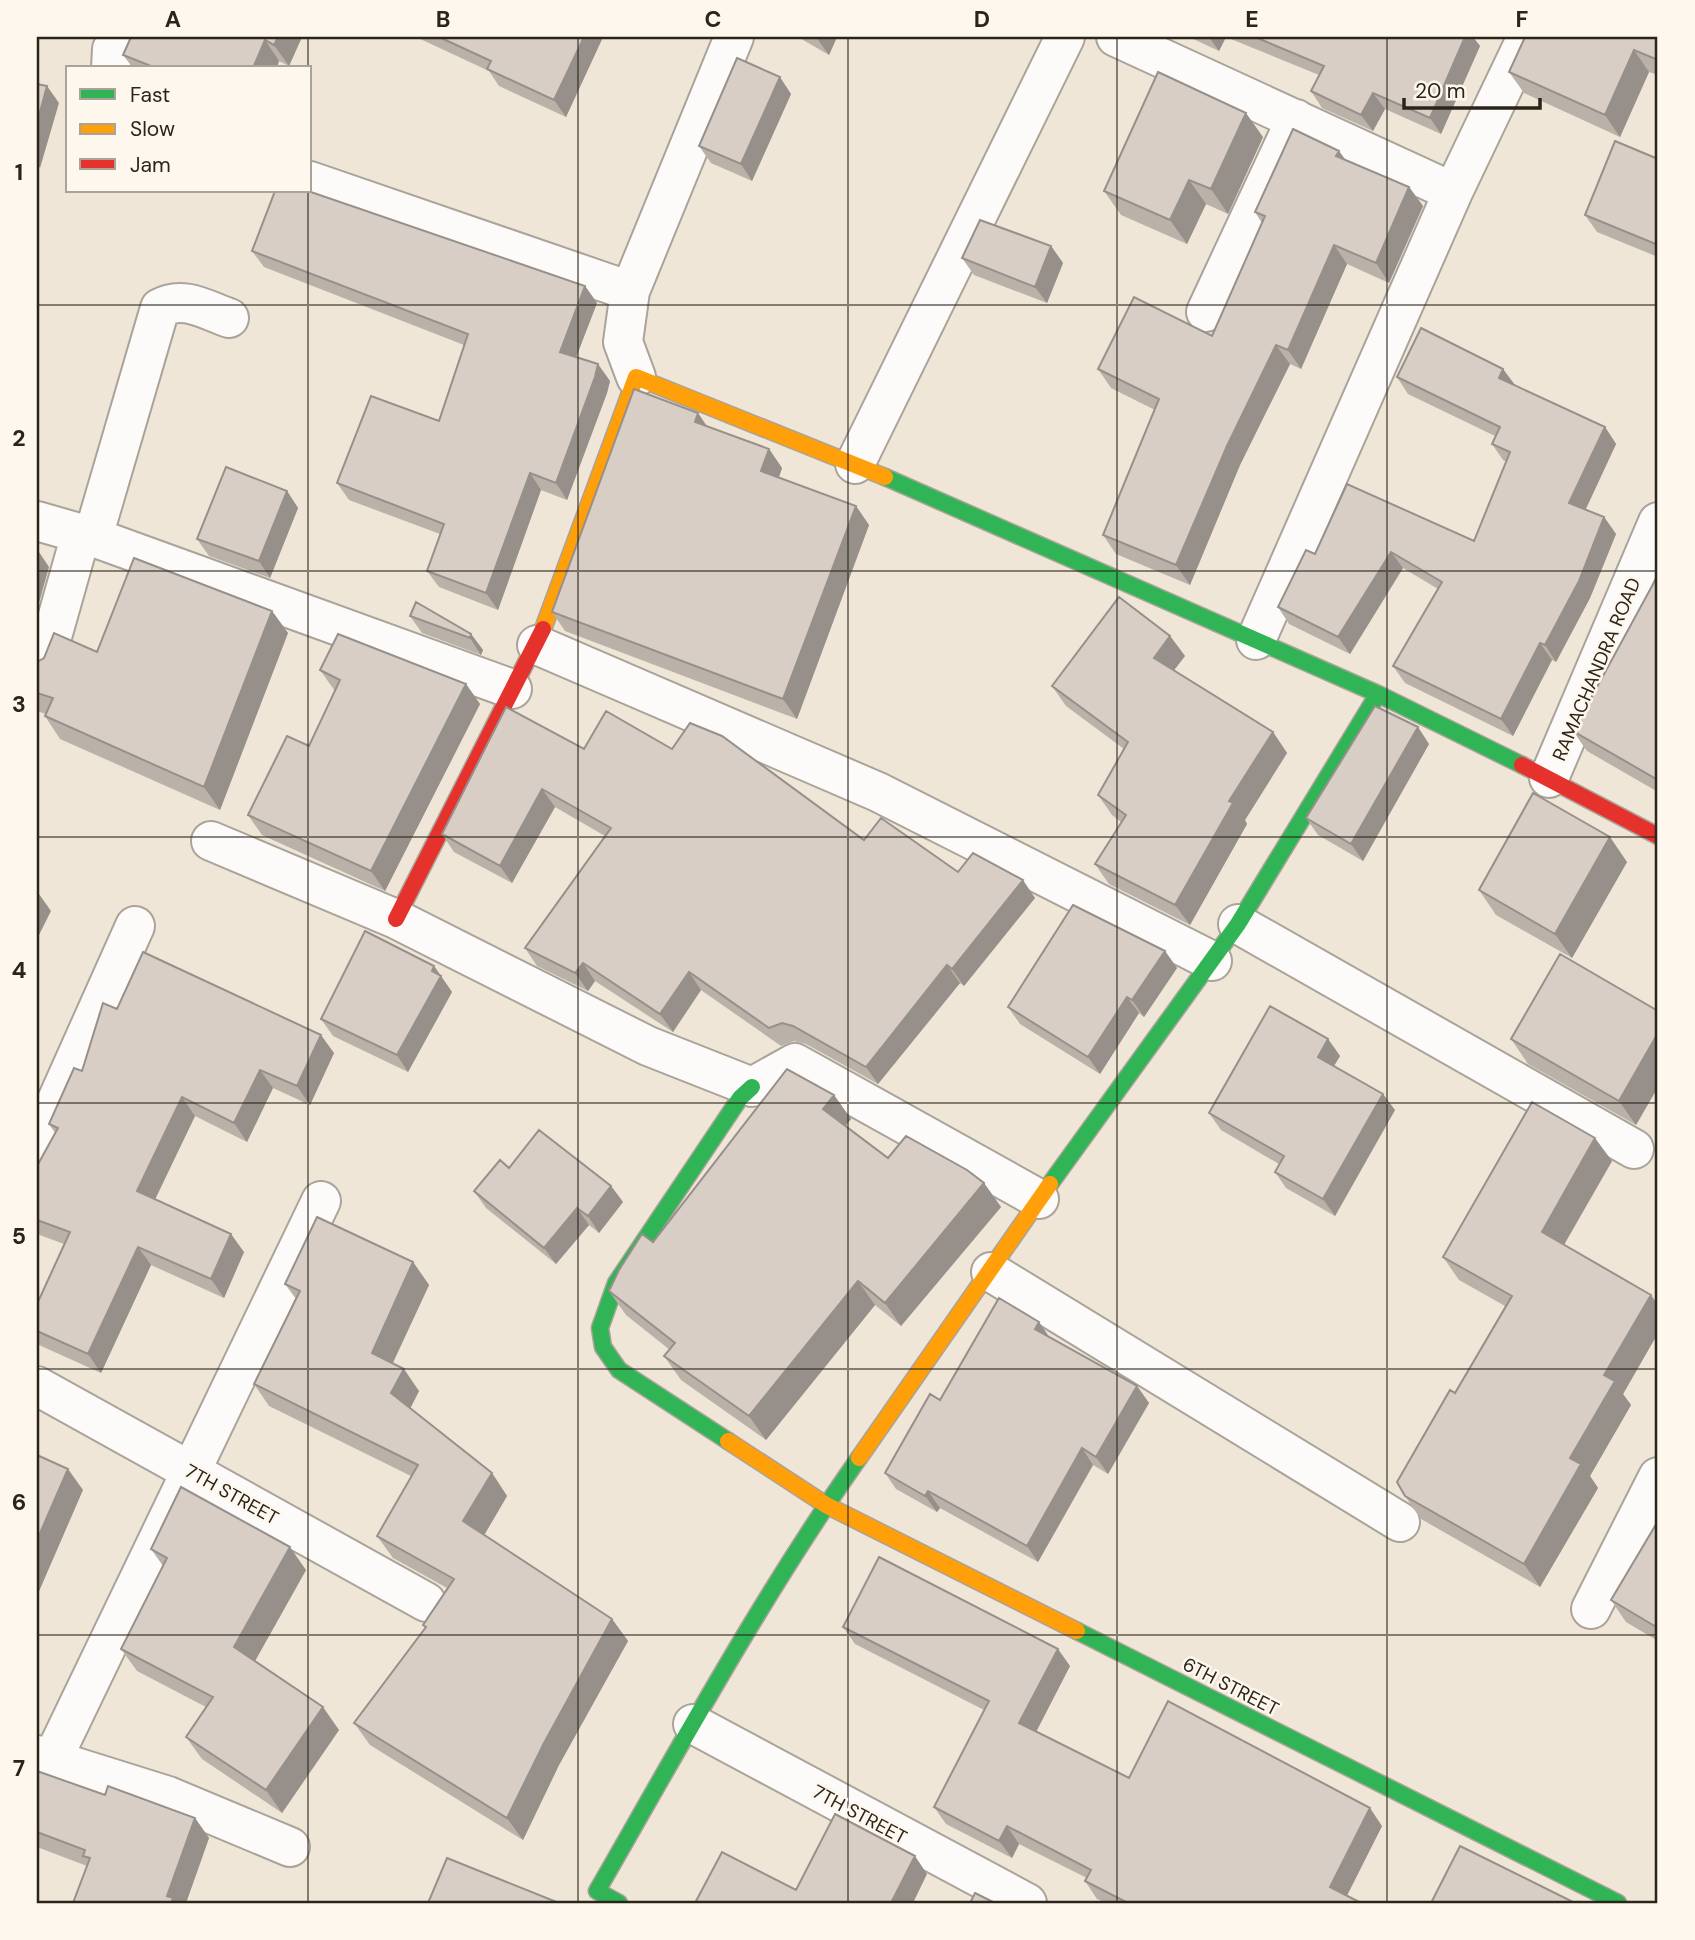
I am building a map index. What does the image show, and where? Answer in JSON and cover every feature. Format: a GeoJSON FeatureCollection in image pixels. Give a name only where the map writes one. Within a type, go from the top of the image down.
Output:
{"type":"FeatureCollection","features":[{"type":"Feature","properties":{"kind":"street"},"geometry":{"type":"LineString","coordinates":[[111,66],[112,49],[119,37]]}},
{"type":"Feature","properties":{"kind":"street"},"geometry":{"type":"LineString","coordinates":[[855,464],[1065,37]]}},
{"type":"Feature","properties":{"kind":"street"},"geometry":{"type":"LineString","coordinates":[[1116,37],[1453,192]]}},
{"type":"Feature","properties":{"kind":"street"},"geometry":{"type":"LineString","coordinates":[[1256,640],[1453,192],[1527,37]]}},
{"type":"Feature","properties":{"kind":"street"},"geometry":{"type":"LineString","coordinates":[[396,919],[537,645],[636,377],[622,342],[630,291],[724,40]]}},
{"type":"Feature","properties":{"kind":"street"},"geometry":{"type":"LineString","coordinates":[[1206,312],[1296,119]]}},
{"type":"Feature","properties":{"kind":"street"},"geometry":{"type":"LineString","coordinates":[[312,182],[630,291]]}},
{"type":"Feature","properties":{"kind":"street"},"geometry":{"type":"LineString","coordinates":[[44,665],[160,308],[170,302],[183,301],[229,318]]}},
{"type":"Feature","properties":{"kind":"street"},"geometry":{"type":"LineString","coordinates":[[636,377],[855,464],[1378,694],[1549,778],[1658,836]]}},
{"type":"Feature","properties":{"kind":"street"},"geometry":{"type":"LineString","coordinates":[[37,521],[87,536],[512,689]]}},
{"type":"Feature","properties":{"kind":"street","name":"RAMACHANDRA ROAD"},"geometry":{"type":"LineString","coordinates":[[1549,778],[1658,522]]}},
{"type":"Feature","properties":{"kind":"street"},"geometry":{"type":"LineString","coordinates":[[537,645],[878,792],[1212,961]]}},
{"type":"Feature","properties":{"kind":"street"},"geometry":{"type":"LineString","coordinates":[[619,1903],[597,1891],[693,1724],[826,1505],[1040,1199],[1238,924],[1378,694]]}},
{"type":"Feature","properties":{"kind":"street"},"geometry":{"type":"LineString","coordinates":[[211,841],[396,919],[648,1046],[751,1087],[795,1063],[1040,1199]]}},
{"type":"Feature","properties":{"kind":"street"},"geometry":{"type":"LineString","coordinates":[[1238,924],[1634,1149]]}},
{"type":"Feature","properties":{"kind":"street"},"geometry":{"type":"LineString","coordinates":[[37,1145],[135,926]]}},
{"type":"Feature","properties":{"kind":"street","name":"6TH STREET"},"geometry":{"type":"LineString","coordinates":[[751,1087],[740,1098],[615,1283],[600,1316],[598,1335],[603,1351],[619,1370],[826,1505],[1618,1903]]}},
{"type":"Feature","properties":{"kind":"street"},"geometry":{"type":"LineString","coordinates":[[290,1847],[167,1796],[45,1756],[191,1471],[321,1201]]}},
{"type":"Feature","properties":{"kind":"street"},"geometry":{"type":"LineString","coordinates":[[991,1272],[1400,1522]]}},
{"type":"Feature","properties":{"kind":"street","name":"7TH STREET"},"geometry":{"type":"LineString","coordinates":[[37,1386],[426,1602]]}},
{"type":"Feature","properties":{"kind":"street"},"geometry":{"type":"LineString","coordinates":[[1591,1609],[1658,1477]]}},
{"type":"Feature","properties":{"kind":"street","name":"7TH STREET"},"geometry":{"type":"LineString","coordinates":[[693,1724],[1027,1903]]}},
{"type":"Feature","properties":{"kind":"building"},"geometry":{"type":"Polygon","coordinates":[[[131,37],[278,37],[274,45],[265,40],[254,66],[151,66],[123,55],[131,37]]]}},
{"type":"Feature","properties":{"kind":"building"},"geometry":{"type":"Polygon","coordinates":[[[439,37],[584,37],[554,100],[487,69],[491,61],[439,37]]]}},
{"type":"Feature","properties":{"kind":"building"},"geometry":{"type":"Polygon","coordinates":[[[1255,37],[1465,37],[1430,118],[1373,93],[1361,115],[1311,91],[1324,66],[1255,37]]]}},
{"type":"Feature","properties":{"kind":"building"},"geometry":{"type":"Polygon","coordinates":[[[1525,37],[1658,37],[1658,60],[1634,50],[1605,115],[1509,72],[1525,37]]]}},
{"type":"Feature","properties":{"kind":"building"},"geometry":{"type":"Polygon","coordinates":[[[737,58],[780,77],[741,164],[699,146],[737,58]]]}},
{"type":"Feature","properties":{"kind":"building"},"geometry":{"type":"Polygon","coordinates":[[[1158,72],[1246,113],[1211,189],[1189,180],[1170,220],[1104,191],[1158,72]]]}},
{"type":"Feature","properties":{"kind":"building"},"geometry":{"type":"Polygon","coordinates":[[[37,84],[47,86],[37,123],[37,84]]]}},
{"type":"Feature","properties":{"kind":"building"},"geometry":{"type":"Polygon","coordinates":[[[1293,129],[1339,151],[1336,156],[1409,187],[1376,263],[1334,245],[1288,350],[1276,345],[1227,446],[1176,565],[1103,535],[1159,399],[1098,369],[1134,297],[1212,336],[1265,216],[1255,212],[1293,129]]]}},
{"type":"Feature","properties":{"kind":"building"},"geometry":{"type":"Polygon","coordinates":[[[1615,141],[1658,159],[1658,245],[1585,215],[1615,141]]]}},
{"type":"Feature","properties":{"kind":"building"},"geometry":{"type":"Polygon","coordinates":[[[275,192],[311,192],[585,286],[560,352],[598,364],[595,377],[556,483],[530,473],[486,593],[427,571],[444,524],[337,483],[371,396],[439,421],[468,334],[252,251],[275,192]]]}},
{"type":"Feature","properties":{"kind":"building"},"geometry":{"type":"Polygon","coordinates":[[[980,220],[1051,246],[1035,287],[962,258],[980,220]]]}},
{"type":"Feature","properties":{"kind":"building"},"geometry":{"type":"Polygon","coordinates":[[[1421,328],[1503,369],[1499,378],[1605,427],[1569,503],[1604,517],[1579,581],[1545,645],[1540,643],[1501,719],[1393,666],[1442,582],[1391,552],[1338,637],[1278,607],[1306,550],[1315,554],[1347,484],[1474,541],[1510,452],[1492,444],[1500,427],[1397,377],[1421,328]]]}},
{"type":"Feature","properties":{"kind":"building"},"geometry":{"type":"Polygon","coordinates":[[[634,389],[698,413],[695,422],[769,449],[761,471],[856,506],[783,699],[552,612],[634,389]]]}},
{"type":"Feature","properties":{"kind":"building"},"geometry":{"type":"Polygon","coordinates":[[[226,467],[287,491],[259,561],[197,539],[226,467]]]}},
{"type":"Feature","properties":{"kind":"building"},"geometry":{"type":"Polygon","coordinates":[[[134,558],[272,611],[204,787],[45,716],[53,698],[37,693],[37,662],[44,658],[54,633],[97,652],[134,558]]]}},
{"type":"Feature","properties":{"kind":"building"},"geometry":{"type":"Polygon","coordinates":[[[1658,575],[1658,780],[1573,731],[1658,575]]]}},
{"type":"Feature","properties":{"kind":"building"},"geometry":{"type":"Polygon","coordinates":[[[1119,597],[1170,636],[1154,658],[1273,732],[1229,801],[1233,803],[1175,905],[1095,864],[1126,815],[1098,795],[1128,742],[1052,686],[1119,597]]]}},
{"type":"Feature","properties":{"kind":"building"},"geometry":{"type":"Polygon","coordinates":[[[416,602],[471,634],[470,638],[410,616],[416,602]]]}},
{"type":"Feature","properties":{"kind":"building"},"geometry":{"type":"Polygon","coordinates":[[[338,634],[466,684],[371,871],[248,815],[287,736],[309,746],[340,680],[320,670],[338,634]]]}},
{"type":"Feature","properties":{"kind":"building"},"geometry":{"type":"Polygon","coordinates":[[[1375,706],[1418,727],[1351,844],[1306,818],[1375,706]]]}},
{"type":"Feature","properties":{"kind":"building"},"geometry":{"type":"Polygon","coordinates":[[[506,707],[584,749],[606,711],[672,749],[690,723],[722,736],[864,840],[881,818],[958,872],[973,853],[1023,880],[952,969],[947,965],[866,1067],[793,1026],[782,1023],[769,1028],[689,972],[660,1014],[583,963],[575,973],[525,948],[611,828],[542,789],[500,866],[442,834],[506,707]]]}},
{"type":"Feature","properties":{"kind":"building"},"geometry":{"type":"Polygon","coordinates":[[[1533,793],[1610,837],[1555,934],[1479,890],[1533,793]]]}},
{"type":"Feature","properties":{"kind":"building"},"geometry":{"type":"Polygon","coordinates":[[[1073,905],[1165,951],[1132,1000],[1127,997],[1088,1057],[1008,1007],[1073,905]]]}},
{"type":"Feature","properties":{"kind":"building"},"geometry":{"type":"Polygon","coordinates":[[[365,931],[434,966],[432,971],[441,976],[397,1055],[321,1019],[365,931]]]}},
{"type":"Feature","properties":{"kind":"building"},"geometry":{"type":"Polygon","coordinates":[[[143,952],[321,1035],[297,1086],[260,1070],[234,1123],[182,1097],[137,1191],[231,1234],[211,1279],[138,1247],[88,1354],[37,1331],[37,1304],[70,1232],[37,1220],[37,1166],[58,1128],[49,1124],[74,1068],[82,1071],[103,1003],[117,1009],[143,952]]]}},
{"type":"Feature","properties":{"kind":"building"},"geometry":{"type":"Polygon","coordinates":[[[1560,954],[1658,1011],[1658,1033],[1619,1101],[1511,1039],[1560,954]]]}},
{"type":"Feature","properties":{"kind":"building"},"geometry":{"type":"Polygon","coordinates":[[[1270,1006],[1328,1039],[1318,1057],[1383,1094],[1323,1199],[1275,1172],[1284,1156],[1209,1113],[1270,1006]]]}},
{"type":"Feature","properties":{"kind":"building"},"geometry":{"type":"Polygon","coordinates":[[[787,1069],[834,1095],[823,1109],[888,1158],[906,1136],[967,1170],[984,1183],[885,1303],[858,1281],[749,1416],[664,1356],[675,1343],[609,1291],[642,1234],[653,1242],[787,1069]]]}},
{"type":"Feature","properties":{"kind":"building"},"geometry":{"type":"Polygon","coordinates":[[[1532,1102],[1595,1138],[1542,1232],[1651,1295],[1604,1375],[1615,1381],[1570,1458],[1581,1464],[1524,1564],[1405,1496],[1397,1482],[1450,1390],[1455,1393],[1512,1296],[1443,1257],[1532,1102]]]}},
{"type":"Feature","properties":{"kind":"building"},"geometry":{"type":"Polygon","coordinates":[[[539,1130],[611,1186],[588,1216],[577,1208],[544,1248],[474,1191],[500,1160],[509,1168],[539,1130]]]}},
{"type":"Feature","properties":{"kind":"building"},"geometry":{"type":"Polygon","coordinates":[[[317,1217],[413,1262],[372,1353],[404,1369],[391,1393],[492,1473],[463,1521],[612,1619],[544,1743],[507,1818],[354,1723],[426,1627],[423,1625],[454,1579],[377,1536],[418,1465],[254,1384],[300,1291],[285,1284],[317,1217]]]}},
{"type":"Feature","properties":{"kind":"building"},"geometry":{"type":"Polygon","coordinates":[[[999,1298],[1039,1322],[1035,1329],[1137,1386],[1096,1457],[1082,1448],[1027,1546],[928,1491],[925,1496],[885,1473],[930,1394],[940,1400],[999,1298]]]}},
{"type":"Feature","properties":{"kind":"building"},"geometry":{"type":"Polygon","coordinates":[[[37,1455],[68,1469],[37,1540],[37,1455]]]}},
{"type":"Feature","properties":{"kind":"building"},"geometry":{"type":"Polygon","coordinates":[[[181,1487],[290,1547],[234,1647],[323,1707],[266,1790],[186,1737],[213,1697],[121,1649],[167,1558],[151,1549],[181,1487]]]}},
{"type":"Feature","properties":{"kind":"building"},"geometry":{"type":"Polygon","coordinates":[[[1658,1521],[1658,1628],[1611,1600],[1658,1521]]]}},
{"type":"Feature","properties":{"kind":"building"},"geometry":{"type":"Polygon","coordinates":[[[879,1557],[1058,1649],[1019,1723],[1129,1778],[1168,1701],[1370,1808],[1330,1887],[1361,1903],[1128,1903],[1085,1881],[1091,1870],[1007,1826],[999,1841],[934,1807],[989,1701],[843,1627],[879,1557]]]}},
{"type":"Feature","properties":{"kind":"building"},"geometry":{"type":"Polygon","coordinates":[[[37,1771],[105,1795],[108,1786],[195,1818],[167,1896],[173,1898],[171,1903],[73,1903],[90,1858],[83,1856],[85,1850],[37,1832],[37,1771]]]}},
{"type":"Feature","properties":{"kind":"building"},"geometry":{"type":"Polygon","coordinates":[[[835,1814],[915,1856],[891,1903],[695,1903],[722,1852],[796,1890],[835,1814]]]}},
{"type":"Feature","properties":{"kind":"building"},"geometry":{"type":"Polygon","coordinates":[[[1460,1846],[1575,1903],[1431,1903],[1460,1846]]]}},
{"type":"Feature","properties":{"kind":"building"},"geometry":{"type":"Polygon","coordinates":[[[447,1858],[559,1903],[428,1903],[447,1858]]]}},
{"type":"Feature","properties":{"kind":"building"},"geometry":{"type":"Polygon","coordinates":[[[975,1893],[995,1903],[970,1903],[975,1893]]]}},
{"type":"Feature","properties":{"kind":"traffic: fast"},"geometry":{"type":"LineString","coordinates":[[885,477],[1378,694],[1522,765]]}},
{"type":"Feature","properties":{"kind":"traffic: fast"},"geometry":{"type":"LineString","coordinates":[[1050,1184],[1238,924],[1378,694]]}},
{"type":"Feature","properties":{"kind":"traffic: fast"},"geometry":{"type":"LineString","coordinates":[[728,1441],[619,1370],[603,1347],[600,1328],[616,1283],[740,1098],[752,1087]]}},
{"type":"Feature","properties":{"kind":"traffic: fast"},"geometry":{"type":"LineString","coordinates":[[619,1903],[597,1891],[756,1617],[859,1458]]}},
{"type":"Feature","properties":{"kind":"traffic: fast"},"geometry":{"type":"LineString","coordinates":[[1077,1631],[1618,1903]]}},
{"type":"Feature","properties":{"kind":"traffic: slow"},"geometry":{"type":"LineString","coordinates":[[543,629],[636,377],[885,477]]}},
{"type":"Feature","properties":{"kind":"traffic: slow"},"geometry":{"type":"LineString","coordinates":[[859,1458],[1050,1184]]}},
{"type":"Feature","properties":{"kind":"traffic: slow"},"geometry":{"type":"LineString","coordinates":[[728,1441],[826,1505],[1077,1631]]}},
{"type":"Feature","properties":{"kind":"traffic: jam"},"geometry":{"type":"LineString","coordinates":[[396,919],[543,629]]}},
{"type":"Feature","properties":{"kind":"traffic: jam"},"geometry":{"type":"LineString","coordinates":[[1522,765],[1658,836]]}}]}
